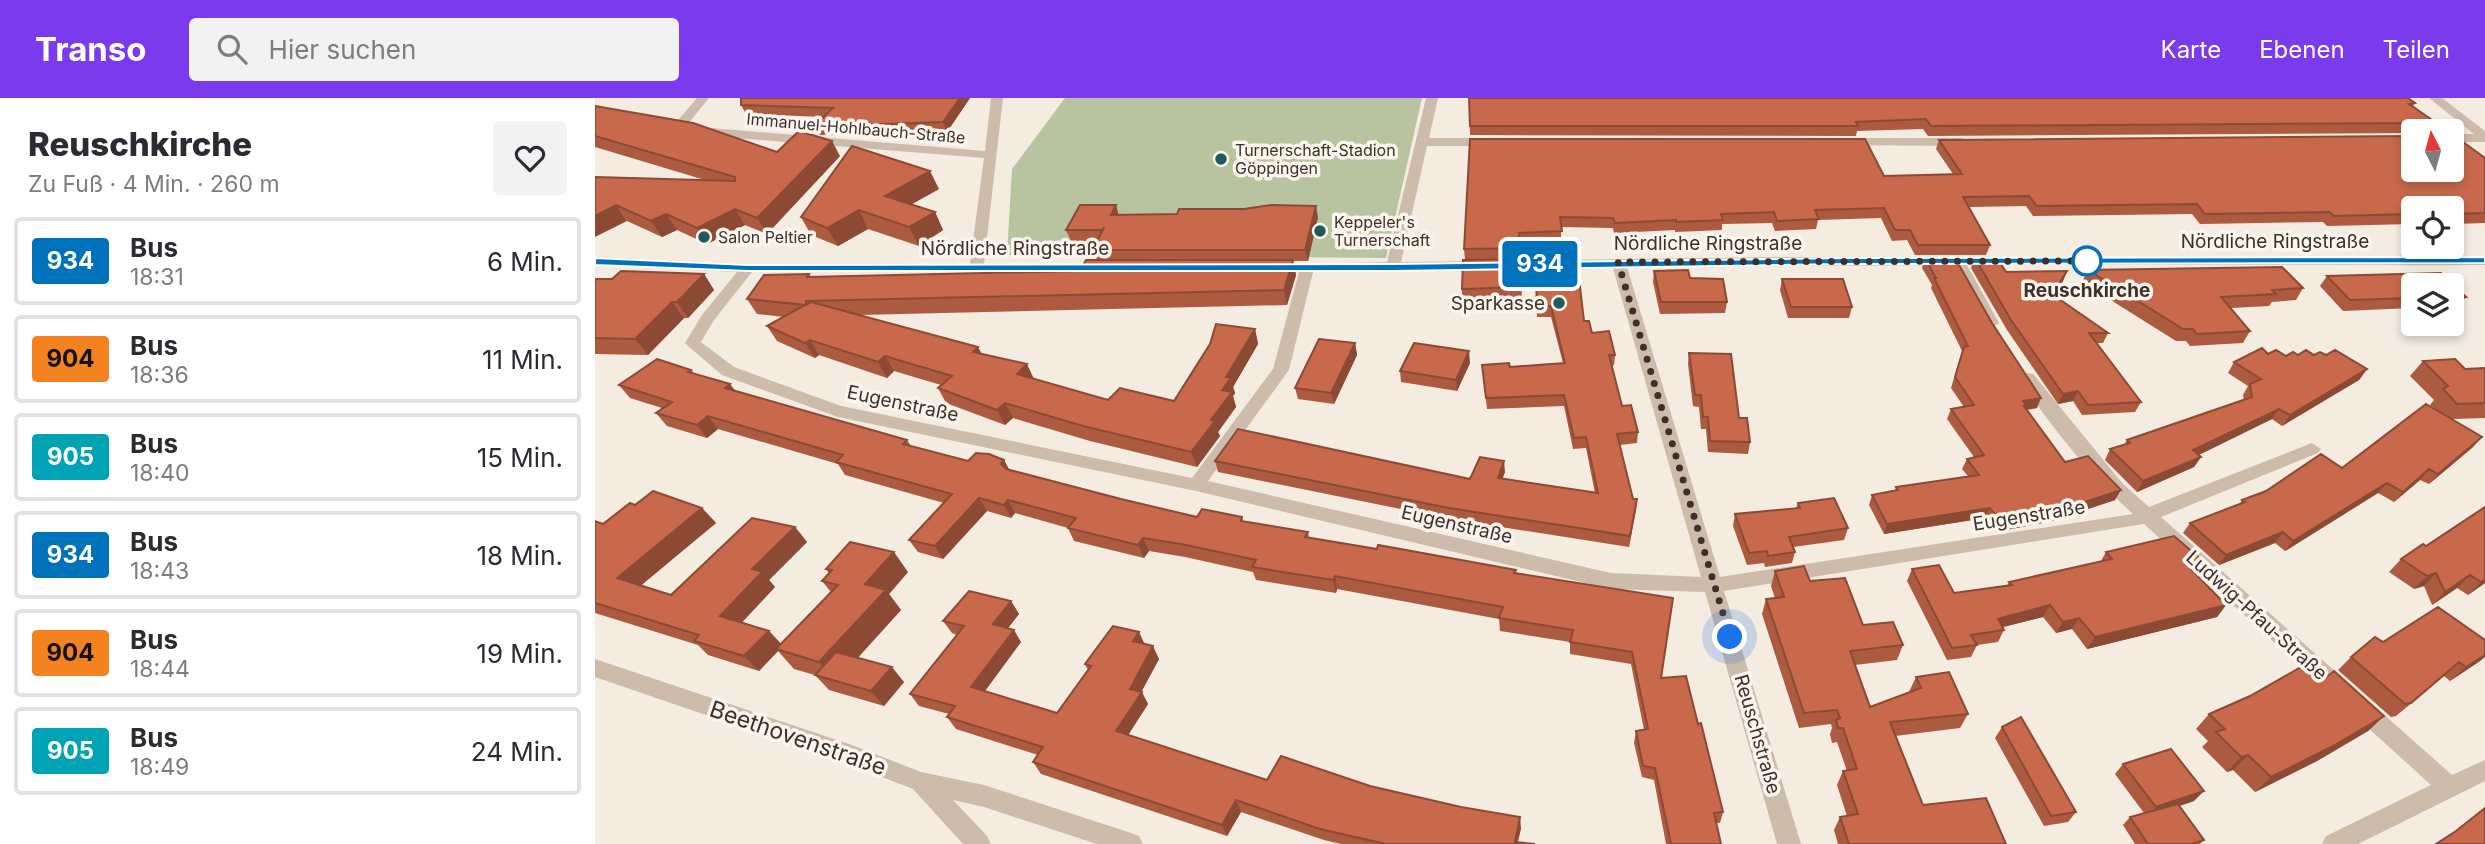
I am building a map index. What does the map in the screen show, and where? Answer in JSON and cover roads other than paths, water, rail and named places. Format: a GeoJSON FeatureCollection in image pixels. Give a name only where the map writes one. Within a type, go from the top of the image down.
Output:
{"type":"FeatureCollection","features":[{"type":"Feature","properties":{"kind":"street"},"geometry":{"type":"LineString","coordinates":[[678,128],[703,98]]}},
{"type":"Feature","properties":{"kind":"street"},"geometry":{"type":"LineString","coordinates":[[977,267],[997,98]]}},
{"type":"Feature","properties":{"kind":"street"},"geometry":{"type":"LineString","coordinates":[[1393,268],[1432,98]]}},
{"type":"Feature","properties":{"kind":"street"},"geometry":{"type":"LineString","coordinates":[[2435,98],[2485,138]]}},
{"type":"Feature","properties":{"kind":"street","name":"Immanuel-Hohlbauch-Straße"},"geometry":{"type":"LineString","coordinates":[[662,124],[678,128],[990,155]]}},
{"type":"Feature","properties":{"kind":"street"},"geometry":{"type":"LineString","coordinates":[[2464,138],[2485,138]]}},
{"type":"Feature","properties":{"kind":"street"},"geometry":{"type":"LineString","coordinates":[[1829,141],[1971,142]]}},
{"type":"Feature","properties":{"kind":"street"},"geometry":{"type":"LineString","coordinates":[[1422,142],[1512,142]]}},
{"type":"Feature","properties":{"kind":"street","name":"Nördliche Ringstraße"},"geometry":{"type":"LineString","coordinates":[[595,261],[748,268],[1126,268]]}},
{"type":"Feature","properties":{"kind":"street"},"geometry":{"type":"LineString","coordinates":[[1958,261],[1999,336]]}},
{"type":"Feature","properties":{"kind":"street","name":"Nördliche Ringstraße"},"geometry":{"type":"LineString","coordinates":[[1261,268],[1393,268],[1618,262],[2485,261]]}},
{"type":"Feature","properties":{"kind":"street","name":"Reuschstraße"},"geometry":{"type":"LineString","coordinates":[[1618,262],[1789,844]]}},
{"type":"Feature","properties":{"kind":"street","name":"Eugenstraße"},"geometry":{"type":"LineString","coordinates":[[748,268],[707,318],[694,343],[728,371],[838,411],[1196,485],[1611,581],[1715,585],[2136,520],[2312,449]]}},
{"type":"Feature","properties":{"kind":"street"},"geometry":{"type":"LineString","coordinates":[[1196,485],[1281,370],[1307,268]]}},
{"type":"Feature","properties":{"kind":"street","name":"Ludwig-Pfau-Straße"},"geometry":{"type":"LineString","coordinates":[[2014,357],[2043,401],[2117,489],[2450,788]]}},
{"type":"Feature","properties":{"kind":"street","name":"Beethovenstraße"},"geometry":{"type":"LineString","coordinates":[[595,668],[849,754],[921,782],[979,844]]}},
{"type":"Feature","properties":{"kind":"street"},"geometry":{"type":"LineString","coordinates":[[2335,844],[2485,770]]}},
{"type":"Feature","properties":{"kind":"street"},"geometry":{"type":"LineString","coordinates":[[921,782],[984,796],[1131,844]]}},
{"type":"Feature","properties":{"kind":"place","name":"Turnerschaft-Stadion Göppingen"},"geometry":{"type":"Point","coordinates":[1221,159]}},
{"type":"Feature","properties":{"kind":"place","name":"Keppeler's Turnerschaft"},"geometry":{"type":"Point","coordinates":[1320,231]}},
{"type":"Feature","properties":{"kind":"place","name":"Salon Peltier"},"geometry":{"type":"Point","coordinates":[704,237]}},
{"type":"Feature","properties":{"kind":"place","name":"Reuschkirche"},"geometry":{"type":"Point","coordinates":[2087,261]}},
{"type":"Feature","properties":{"kind":"place","name":"Sparkasse"},"geometry":{"type":"Point","coordinates":[1559,303]}}]}
